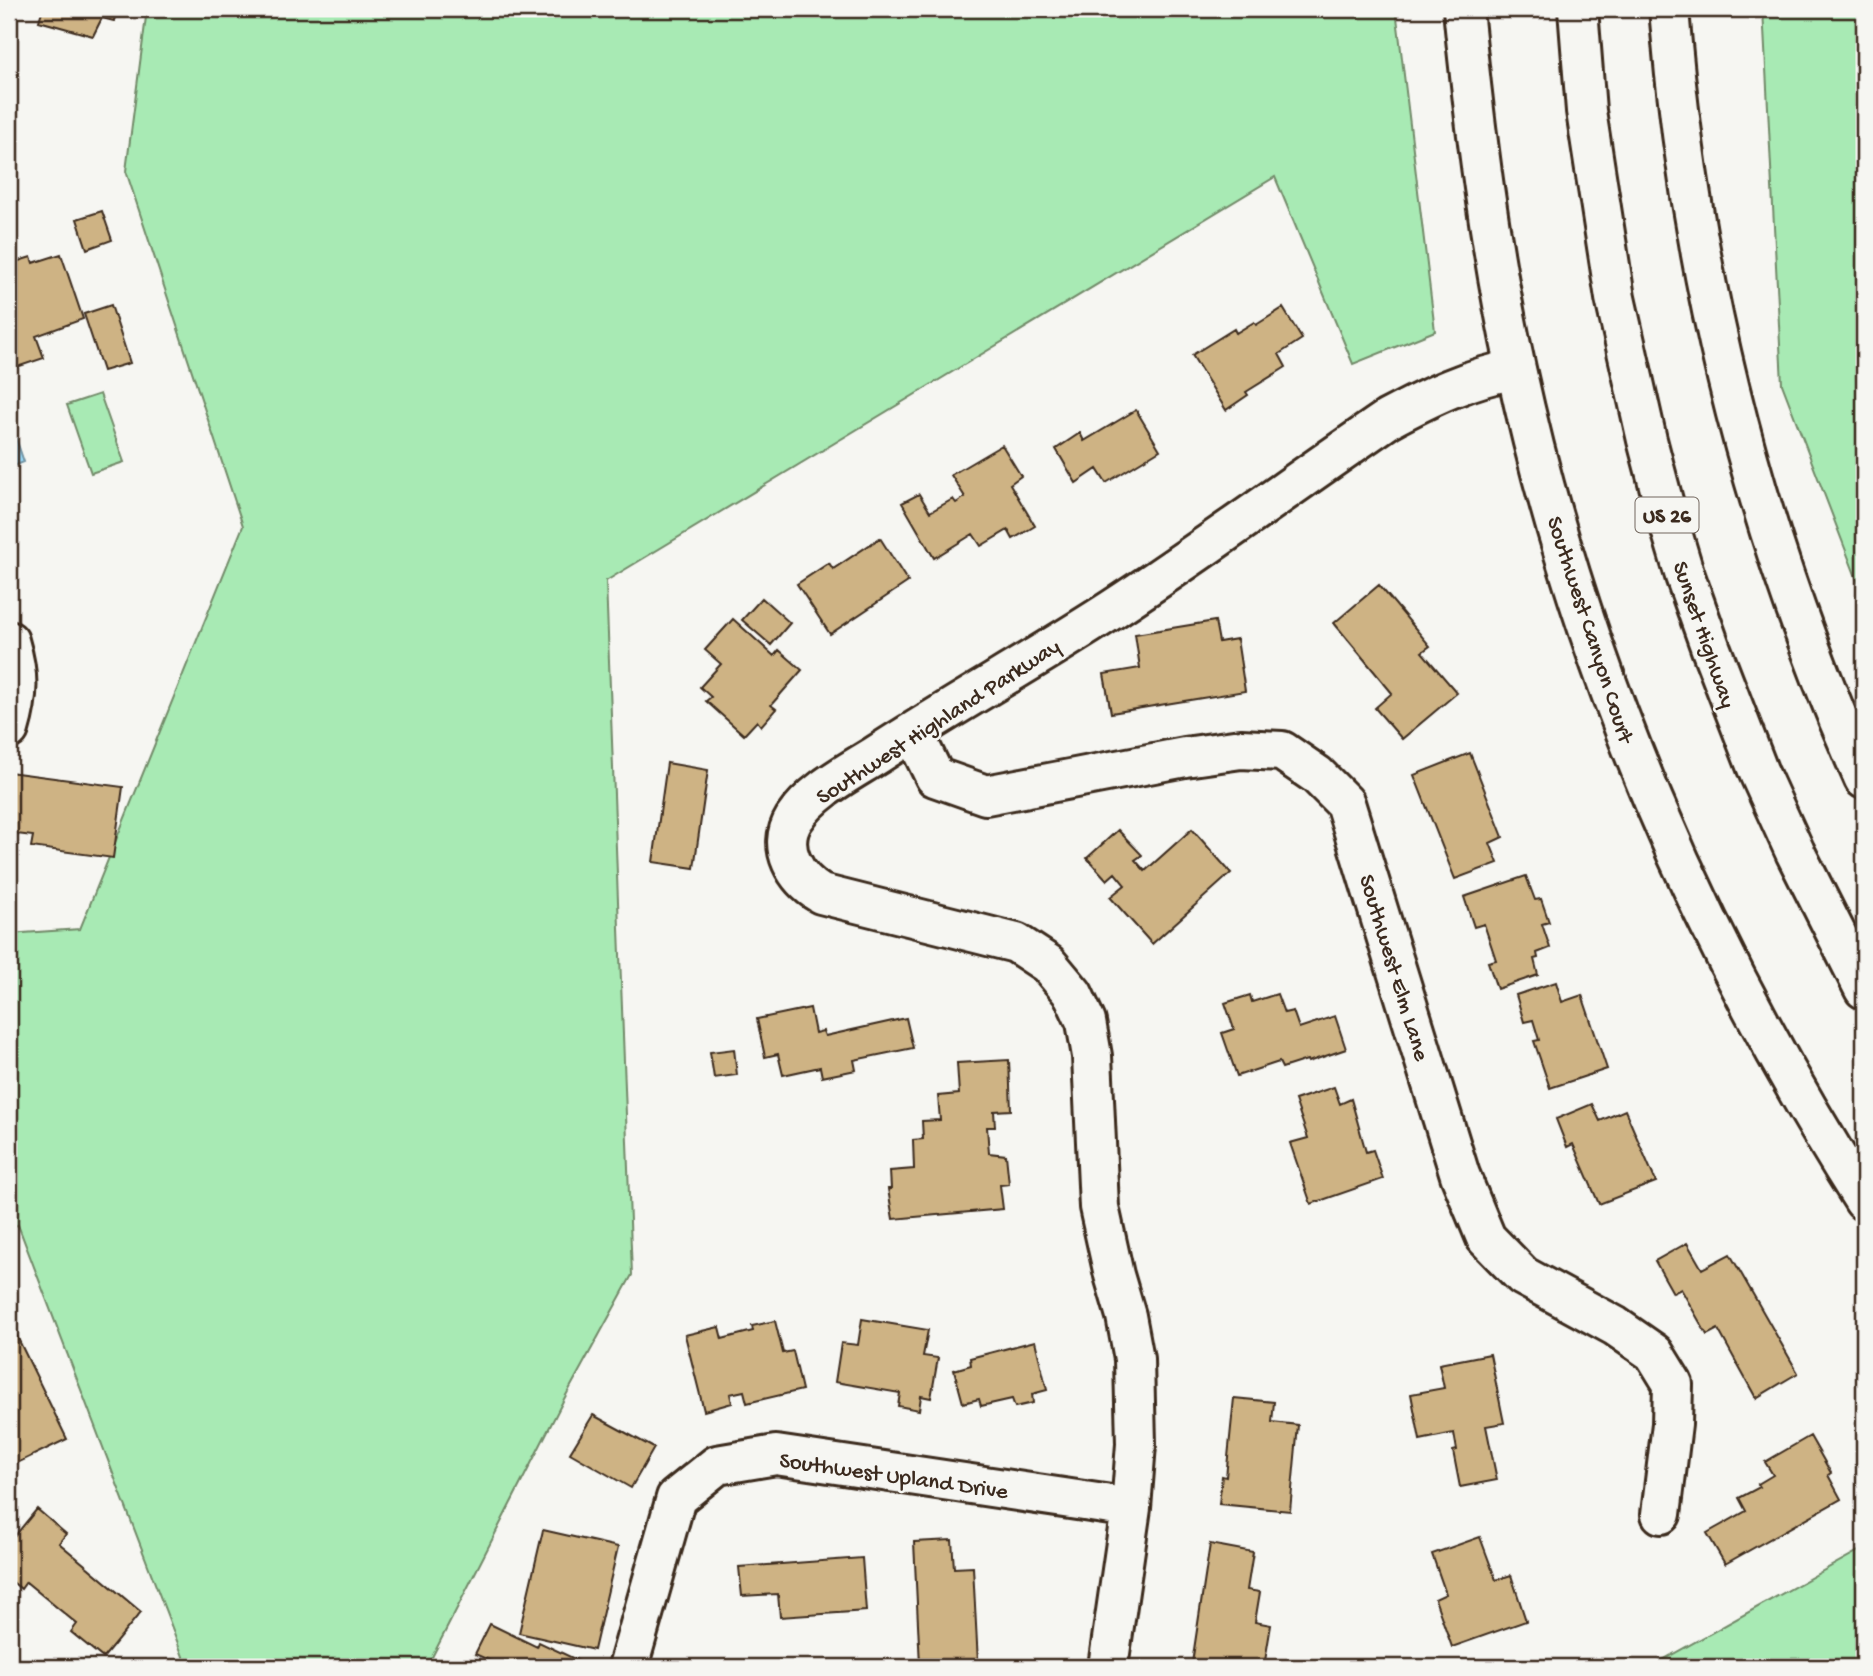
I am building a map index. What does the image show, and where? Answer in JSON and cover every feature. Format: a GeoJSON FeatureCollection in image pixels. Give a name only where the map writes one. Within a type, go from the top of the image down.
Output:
{"type":"FeatureCollection","features":[{"type":"Feature","properties":{"kind":"main road","name":"Southwest Canyon Court"},"geometry":{"type":"LineString","coordinates":[[1463,9],[1483,182],[1516,369],[1565,554],[1594,647],[1636,761],[1679,862],[1739,984],[1817,1128],[1864,1201]]}},
{"type":"Feature","properties":{"kind":"main road","name":"Sunset Highway"},"geometry":{"type":"LineString","coordinates":[[1578,9],[1586,111],[1615,298],[1667,516],[1693,600],[1759,773],[1795,852],[1864,989]]}},
{"type":"Feature","properties":{"kind":"main road"},"geometry":{"type":"LineString","coordinates":[[1669,9],[1686,167],[1706,281],[1751,473],[1803,631],[1864,779]]}},
{"type":"Feature","properties":{"kind":"main road","name":"Southwest Highland Parkway"},"geometry":{"type":"LineString","coordinates":[[1108,1667],[1132,1508],[1136,1444],[1134,1359],[1099,1207],[1092,1056],[1086,1022],[1073,994],[1048,964],[1016,943],[821,894],[807,886],[795,871],[788,853],[788,834],[794,820],[808,802],[913,732],[1112,609],[1388,419],[1448,389],[1482,376],[1516,369]]}},
{"type":"Feature","properties":{"kind":"main road"},"geometry":{"type":"LineString","coordinates":[[9,641],[18,699],[9,729]]}},
{"type":"Feature","properties":{"kind":"main road","name":"Southwest Elm Lane"},"geometry":{"type":"LineString","coordinates":[[913,732],[934,777],[986,795],[1241,749],[1282,751],[1317,775],[1345,803],[1460,1175],[1486,1238],[1522,1276],[1615,1326],[1654,1353],[1673,1384],[1672,1424],[1661,1514]]}},
{"type":"Feature","properties":{"kind":"main road","name":"Southwest Upland Drive"},"geometry":{"type":"LineString","coordinates":[[628,1667],[676,1498],[717,1465],[776,1455],[1132,1508]]}},
{"type":"Feature","properties":{"kind":"green space"},"geometry":{"type":"Polygon","coordinates":[[[147,9],[1396,9],[1435,331],[1353,364],[1275,177],[606,581],[632,1275],[564,1399],[427,1667],[187,1667],[18,1225],[9,1227],[9,934],[80,929],[243,526],[126,171],[147,9]]]}},
{"type":"Feature","properties":{"kind":"green space"},"geometry":{"type":"Polygon","coordinates":[[[1763,9],[1864,9],[1864,598],[1782,384],[1763,9]]]}},
{"type":"Feature","properties":{"kind":"green space"},"geometry":{"type":"Polygon","coordinates":[[[100,394],[124,462],[91,473],[67,405],[100,394]]]}},
{"type":"Feature","properties":{"kind":"green space"},"geometry":{"type":"Polygon","coordinates":[[[1864,1548],[1864,1667],[1650,1667],[1864,1548]]]}},
{"type":"Feature","properties":{"kind":"water"},"geometry":{"type":"Polygon","coordinates":[[[9,418],[24,462],[9,468],[9,418]]]}},
{"type":"Feature","properties":{"kind":"building"},"geometry":{"type":"Polygon","coordinates":[[[38,9],[117,9],[114,21],[102,18],[93,36],[39,21],[42,11],[38,9]]]}},
{"type":"Feature","properties":{"kind":"building"},"geometry":{"type":"Polygon","coordinates":[[[102,211],[112,240],[87,249],[77,219],[102,211]]]}},
{"type":"Feature","properties":{"kind":"building"},"geometry":{"type":"Polygon","coordinates":[[[61,254],[83,319],[36,336],[44,358],[11,369],[9,264],[31,257],[33,263],[61,254]]]}},
{"type":"Feature","properties":{"kind":"building"},"geometry":{"type":"Polygon","coordinates":[[[111,305],[130,363],[103,371],[84,314],[111,305]]]}},
{"type":"Feature","properties":{"kind":"building"},"geometry":{"type":"Polygon","coordinates":[[[1283,308],[1302,339],[1279,354],[1286,367],[1246,392],[1248,395],[1226,410],[1192,355],[1234,329],[1236,333],[1254,322],[1256,325],[1283,308]]]}},
{"type":"Feature","properties":{"kind":"building"},"geometry":{"type":"Polygon","coordinates":[[[1136,410],[1160,450],[1106,483],[1097,469],[1076,483],[1056,449],[1080,433],[1084,441],[1136,410]]]}},
{"type":"Feature","properties":{"kind":"building"},"geometry":{"type":"Polygon","coordinates":[[[1002,445],[1021,476],[1010,484],[1035,526],[1013,539],[1008,530],[981,546],[973,534],[934,558],[902,503],[919,494],[930,512],[953,499],[956,503],[965,497],[951,475],[1002,445]]]}},
{"type":"Feature","properties":{"kind":"building"},"geometry":{"type":"Polygon","coordinates":[[[880,538],[908,582],[830,634],[797,584],[829,563],[833,569],[880,538]]]}},
{"type":"Feature","properties":{"kind":"building"},"geometry":{"type":"Polygon","coordinates":[[[1379,585],[1430,646],[1422,652],[1457,693],[1402,739],[1375,708],[1392,693],[1334,623],[1379,585]]]}},
{"type":"Feature","properties":{"kind":"building"},"geometry":{"type":"Polygon","coordinates":[[[762,598],[790,623],[771,645],[742,620],[762,598]]]}},
{"type":"Feature","properties":{"kind":"building"},"geometry":{"type":"Polygon","coordinates":[[[733,619],[774,656],[779,650],[802,670],[771,705],[776,709],[761,726],[757,721],[744,735],[706,701],[711,697],[700,687],[721,664],[705,650],[733,619]]]}},
{"type":"Feature","properties":{"kind":"building"},"geometry":{"type":"Polygon","coordinates":[[[1215,621],[1219,642],[1237,639],[1245,691],[1111,713],[1104,674],[1140,668],[1135,634],[1215,621]]]}},
{"type":"Feature","properties":{"kind":"building"},"geometry":{"type":"Polygon","coordinates":[[[1470,753],[1503,837],[1490,843],[1498,863],[1455,879],[1414,775],[1470,753]]]}},
{"type":"Feature","properties":{"kind":"building"},"geometry":{"type":"Polygon","coordinates":[[[667,763],[708,770],[694,868],[653,862],[667,763]]]}},
{"type":"Feature","properties":{"kind":"building"},"geometry":{"type":"Polygon","coordinates":[[[9,772],[123,787],[113,858],[31,847],[33,836],[9,833],[9,772]]]}},
{"type":"Feature","properties":{"kind":"building"},"geometry":{"type":"Polygon","coordinates":[[[1192,829],[1231,873],[1152,944],[1110,897],[1125,885],[1115,873],[1107,880],[1087,858],[1118,830],[1142,855],[1135,860],[1145,871],[1192,829]]]}},
{"type":"Feature","properties":{"kind":"building"},"geometry":{"type":"Polygon","coordinates":[[[1526,876],[1535,900],[1541,899],[1549,922],[1542,924],[1550,948],[1537,953],[1538,958],[1534,959],[1538,975],[1497,989],[1488,962],[1496,960],[1484,924],[1474,927],[1464,897],[1526,876]]]}},
{"type":"Feature","properties":{"kind":"building"},"geometry":{"type":"Polygon","coordinates":[[[1556,982],[1562,1002],[1582,995],[1607,1069],[1550,1088],[1534,1041],[1539,1040],[1533,1020],[1524,1022],[1516,995],[1556,982]]]}},
{"type":"Feature","properties":{"kind":"building"},"geometry":{"type":"Polygon","coordinates":[[[1277,994],[1284,1013],[1293,1011],[1299,1028],[1335,1016],[1346,1049],[1282,1068],[1279,1062],[1237,1076],[1222,1033],[1234,1029],[1225,1003],[1250,995],[1252,1002],[1277,994]]]}},
{"type":"Feature","properties":{"kind":"building"},"geometry":{"type":"Polygon","coordinates":[[[810,1008],[815,1033],[823,1031],[825,1036],[906,1018],[913,1048],[854,1060],[856,1070],[822,1077],[820,1067],[783,1075],[778,1054],[765,1057],[757,1019],[810,1008]]]}},
{"type":"Feature","properties":{"kind":"building"},"geometry":{"type":"Polygon","coordinates":[[[734,1049],[737,1075],[714,1078],[710,1052],[734,1049]]]}},
{"type":"Feature","properties":{"kind":"building"},"geometry":{"type":"Polygon","coordinates":[[[1009,1060],[1011,1110],[994,1111],[995,1127],[987,1127],[989,1153],[1006,1155],[1009,1184],[1000,1185],[1003,1209],[893,1219],[888,1189],[891,1189],[890,1171],[914,1169],[913,1140],[923,1139],[922,1121],[940,1120],[938,1096],[959,1094],[957,1063],[1009,1060]]]}},
{"type":"Feature","properties":{"kind":"building"},"geometry":{"type":"Polygon","coordinates":[[[1334,1087],[1340,1104],[1351,1099],[1366,1152],[1373,1150],[1383,1179],[1311,1204],[1290,1143],[1308,1138],[1295,1100],[1334,1087]]]}},
{"type":"Feature","properties":{"kind":"building"},"geometry":{"type":"Polygon","coordinates":[[[1592,1104],[1600,1121],[1625,1110],[1656,1182],[1599,1204],[1573,1144],[1567,1147],[1556,1119],[1592,1104]]]}},
{"type":"Feature","properties":{"kind":"building"},"geometry":{"type":"Polygon","coordinates":[[[1687,1243],[1702,1269],[1730,1254],[1798,1373],[1756,1398],[1718,1329],[1707,1335],[1681,1289],[1673,1293],[1655,1261],[1687,1243]]]}},
{"type":"Feature","properties":{"kind":"building"},"geometry":{"type":"Polygon","coordinates":[[[862,1319],[928,1330],[923,1356],[938,1358],[931,1398],[921,1396],[919,1410],[898,1406],[900,1393],[835,1382],[841,1343],[858,1345],[862,1319]]]}},
{"type":"Feature","properties":{"kind":"building"},"geometry":{"type":"Polygon","coordinates":[[[9,1320],[67,1439],[9,1467],[9,1320]]]}},
{"type":"Feature","properties":{"kind":"building"},"geometry":{"type":"Polygon","coordinates":[[[775,1321],[783,1353],[793,1351],[802,1390],[747,1403],[744,1391],[730,1394],[732,1403],[704,1411],[685,1335],[719,1327],[722,1339],[753,1331],[752,1326],[775,1321]]]}},
{"type":"Feature","properties":{"kind":"building"},"geometry":{"type":"Polygon","coordinates":[[[1035,1341],[1047,1390],[1032,1394],[1033,1403],[1015,1407],[1012,1399],[981,1406],[979,1399],[963,1403],[954,1370],[971,1365],[970,1358],[1035,1341]]]}},
{"type":"Feature","properties":{"kind":"building"},"geometry":{"type":"Polygon","coordinates":[[[1490,1354],[1504,1423],[1486,1426],[1497,1480],[1460,1487],[1453,1451],[1457,1450],[1454,1433],[1420,1440],[1411,1394],[1444,1388],[1439,1364],[1490,1354]]]}},
{"type":"Feature","properties":{"kind":"building"},"geometry":{"type":"Polygon","coordinates":[[[1234,1398],[1274,1402],[1272,1422],[1298,1425],[1290,1511],[1219,1504],[1222,1476],[1226,1477],[1234,1398]]]}},
{"type":"Feature","properties":{"kind":"building"},"geometry":{"type":"Polygon","coordinates":[[[593,1415],[654,1448],[631,1488],[570,1453],[593,1415]]]}},
{"type":"Feature","properties":{"kind":"building"},"geometry":{"type":"Polygon","coordinates":[[[1810,1436],[1831,1473],[1828,1475],[1841,1499],[1725,1564],[1707,1533],[1746,1511],[1739,1498],[1760,1487],[1758,1484],[1773,1475],[1765,1462],[1810,1436]]]}},
{"type":"Feature","properties":{"kind":"building"},"geometry":{"type":"Polygon","coordinates":[[[37,1509],[66,1534],[59,1543],[141,1612],[103,1658],[71,1632],[77,1624],[26,1582],[21,1589],[9,1579],[9,1543],[37,1509]]]}},
{"type":"Feature","properties":{"kind":"building"},"geometry":{"type":"Polygon","coordinates":[[[543,1530],[618,1547],[594,1650],[519,1633],[543,1530]]]}},
{"type":"Feature","properties":{"kind":"building"},"geometry":{"type":"Polygon","coordinates":[[[1480,1537],[1496,1580],[1511,1575],[1526,1621],[1452,1647],[1435,1599],[1446,1594],[1432,1554],[1480,1537]]]}},
{"type":"Feature","properties":{"kind":"building"},"geometry":{"type":"Polygon","coordinates":[[[952,1540],[954,1568],[973,1567],[978,1663],[920,1665],[914,1542],[952,1540]]]}},
{"type":"Feature","properties":{"kind":"building"},"geometry":{"type":"Polygon","coordinates":[[[1210,1544],[1253,1552],[1247,1590],[1260,1592],[1255,1622],[1271,1625],[1264,1667],[1220,1667],[1192,1663],[1210,1544]]]}},
{"type":"Feature","properties":{"kind":"building"},"geometry":{"type":"Polygon","coordinates":[[[862,1558],[866,1611],[780,1617],[778,1594],[742,1596],[739,1567],[862,1558]]]}},
{"type":"Feature","properties":{"kind":"building"},"geometry":{"type":"Polygon","coordinates":[[[490,1624],[537,1647],[539,1642],[579,1661],[576,1667],[488,1667],[491,1661],[475,1654],[490,1624]]]}}]}
